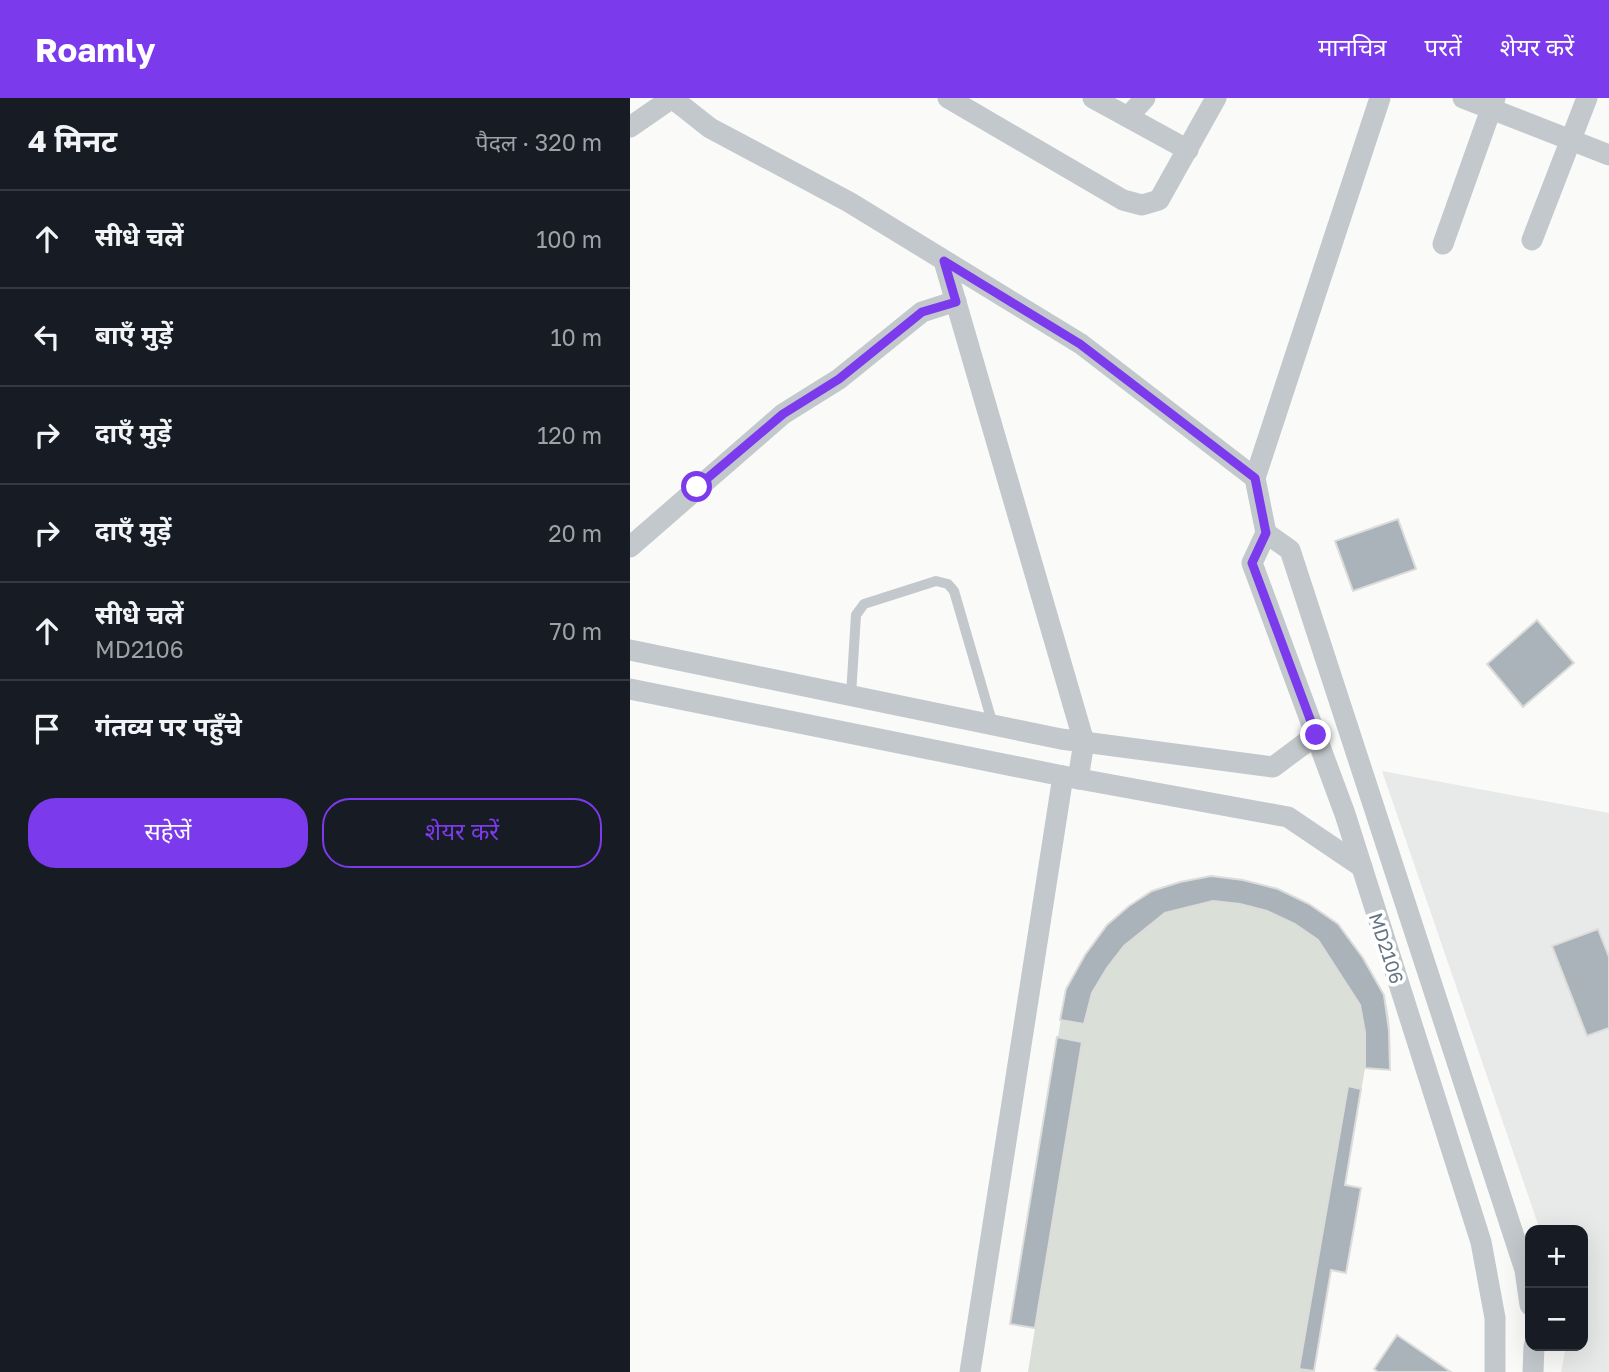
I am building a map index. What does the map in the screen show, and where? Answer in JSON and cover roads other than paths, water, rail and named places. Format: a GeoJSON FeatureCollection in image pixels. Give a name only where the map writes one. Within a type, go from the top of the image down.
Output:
{"type":"FeatureCollection","features":[{"type":"Feature","properties":{"kind":"street"},"geometry":{"type":"LineString","coordinates":[[630,127],[672,98],[710,128],[849,202],[1080,344],[1255,478]]}},
{"type":"Feature","properties":{"kind":"street"},"geometry":{"type":"LineString","coordinates":[[948,98],[1123,200],[1142,205],[1158,200],[1216,98]]}},
{"type":"Feature","properties":{"kind":"street"},"geometry":{"type":"LineString","coordinates":[[1093,98],[1188,150]]}},
{"type":"Feature","properties":{"kind":"street"},"geometry":{"type":"LineString","coordinates":[[1128,117],[1145,98]]}},
{"type":"Feature","properties":{"kind":"street"},"geometry":{"type":"LineString","coordinates":[[1266,533],[1255,478],[1380,98]]}},
{"type":"Feature","properties":{"kind":"street"},"geometry":{"type":"LineString","coordinates":[[1463,98],[1493,103],[1570,140],[1609,155]]}},
{"type":"Feature","properties":{"kind":"street"},"geometry":{"type":"LineString","coordinates":[[1532,240],[1587,98]]}},
{"type":"Feature","properties":{"kind":"street"},"geometry":{"type":"LineString","coordinates":[[1443,244],[1493,103]]}},
{"type":"Feature","properties":{"kind":"street"},"geometry":{"type":"LineString","coordinates":[[944,261],[1084,742],[1070,778],[970,1372]]}},
{"type":"Feature","properties":{"kind":"street"},"geometry":{"type":"LineString","coordinates":[[630,547],[783,414],[839,379],[922,312],[956,302]]}},
{"type":"Feature","properties":{"kind":"street","name":"MD2106"},"geometry":{"type":"LineString","coordinates":[[1495,1372],[1495,1318],[1481,1242],[1362,867],[1252,563],[1266,533],[1290,550],[1525,1270],[1528,1288]]}},
{"type":"Feature","properties":{"kind":"street"},"geometry":{"type":"LineString","coordinates":[[630,650],[1037,734],[1273,767],[1316,735]]}},
{"type":"Feature","properties":{"kind":"street"},"geometry":{"type":"LineString","coordinates":[[630,689],[1070,778],[1288,817],[1362,867]]}},
{"type":"Feature","properties":{"kind":"street"},"geometry":{"type":"LineString","coordinates":[[1032,770],[1037,734]]}},
{"type":"Feature","properties":{"kind":"street"},"geometry":{"type":"LineString","coordinates":[[1533,1372],[1534,1351]]}},
{"type":"Feature","properties":{"kind":"lane"},"geometry":{"type":"LineString","coordinates":[[850,695],[856,615],[864,604],[936,581],[948,584],[954,591],[993,725]]}}]}
